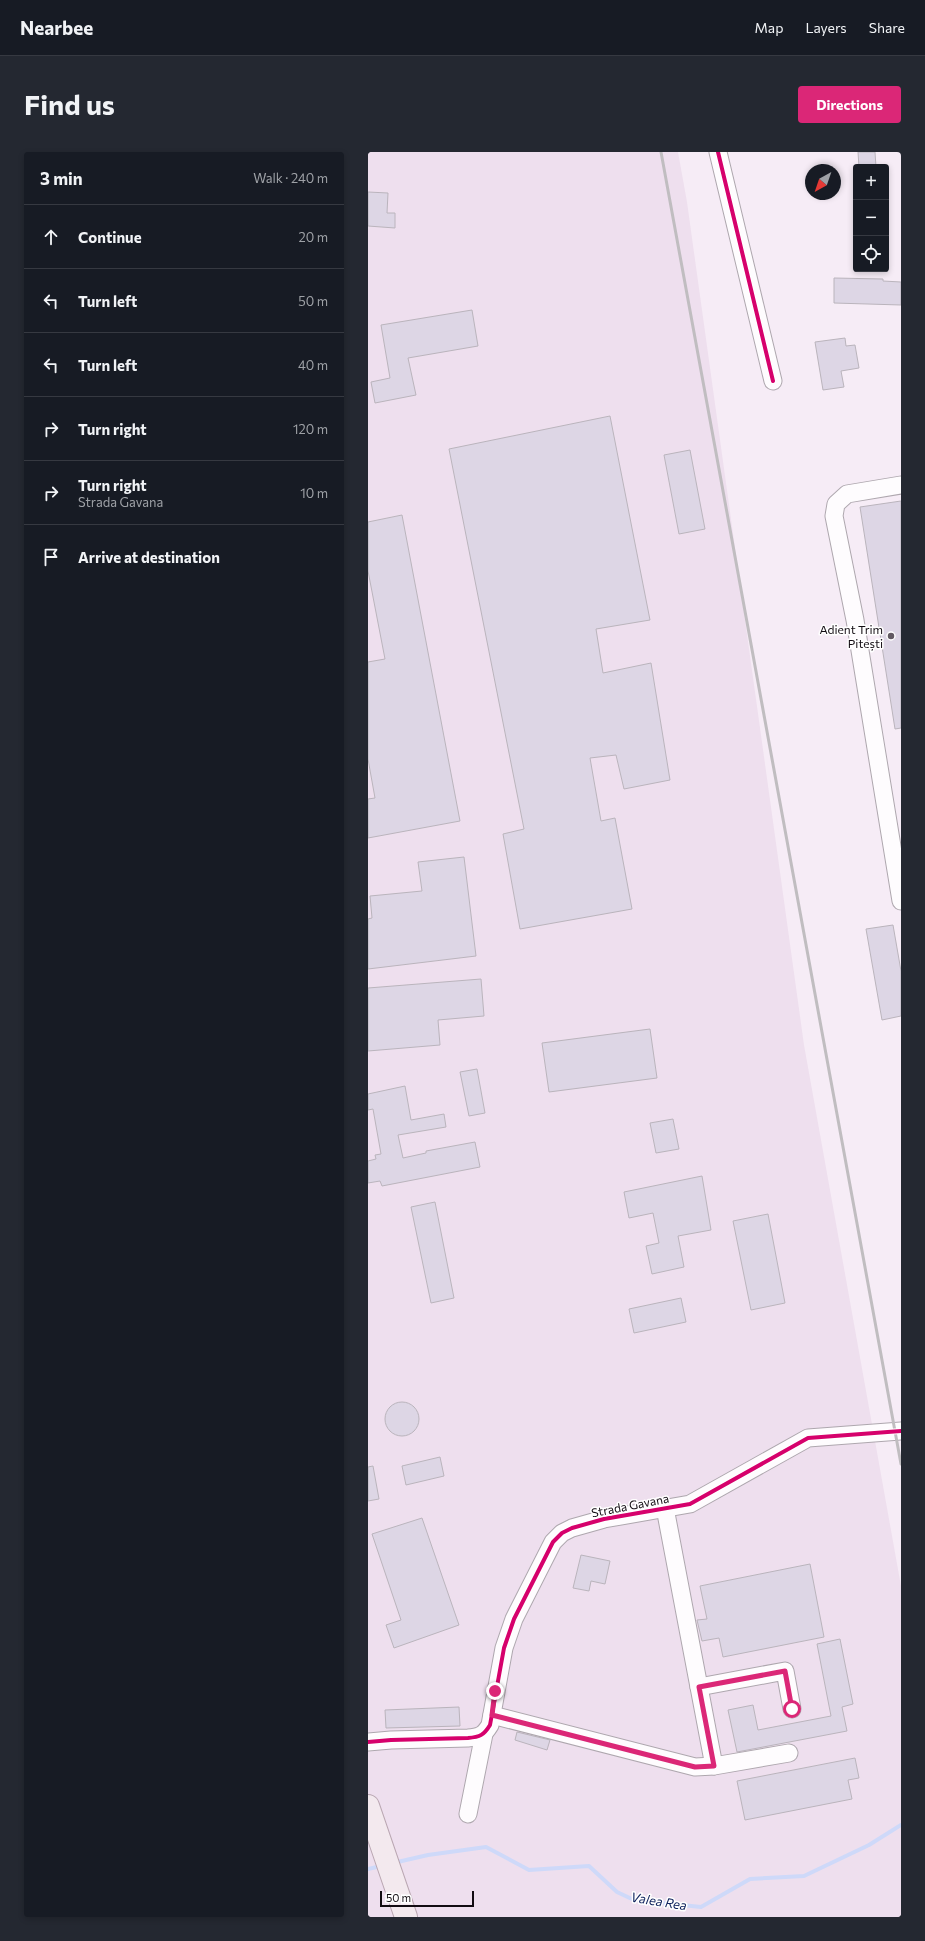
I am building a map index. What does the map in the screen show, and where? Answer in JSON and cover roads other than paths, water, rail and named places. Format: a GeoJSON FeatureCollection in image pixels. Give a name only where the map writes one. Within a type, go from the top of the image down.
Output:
{"type":"FeatureCollection","features":[{"type":"Feature","properties":{"kind":"main road"},"geometry":{"type":"LineString","coordinates":[[368,1806],[406,1917]]}},
{"type":"Feature","properties":{"kind":"street"},"geometry":{"type":"LineString","coordinates":[[718,152],[773,381]]}},
{"type":"Feature","properties":{"kind":"street"},"geometry":{"type":"LineString","coordinates":[[901,485],[847,494],[836,504],[834,516],[855,620],[901,901]]}},
{"type":"Feature","properties":{"kind":"street","name":"Strada Gavana"},"geometry":{"type":"LineString","coordinates":[[468,1814],[484,1734],[490,1725],[504,1648],[514,1619],[553,1542],[562,1533],[572,1528],[604,1519],[690,1504],[808,1438],[901,1432]]}},
{"type":"Feature","properties":{"kind":"street"},"geometry":{"type":"LineString","coordinates":[[665,1508],[714,1766]]}},
{"type":"Feature","properties":{"kind":"street"},"geometry":{"type":"LineString","coordinates":[[699,1687],[785,1671],[792,1709]]}},
{"type":"Feature","properties":{"kind":"street"},"geometry":{"type":"LineString","coordinates":[[492,1715],[695,1767],[714,1766],[789,1753]]}},
{"type":"Feature","properties":{"kind":"street"},"geometry":{"type":"LineString","coordinates":[[368,1742],[468,1738],[479,1737],[484,1734]]}},
{"type":"Feature","properties":{"kind":"waterway","name":"Valea Rea"},"geometry":{"type":"LineString","coordinates":[[393,1863],[428,1855],[486,1847],[529,1870],[589,1866],[617,1892],[634,1900],[701,1907],[750,1879],[804,1876],[869,1845],[901,1825]]}},
{"type":"Feature","properties":{"kind":"waterway","name":"Valea Rea"},"geometry":{"type":"LineString","coordinates":[[368,1869],[381,1866]]}},
{"type":"Feature","properties":{"kind":"railway"},"geometry":{"type":"LineString","coordinates":[[661,152],[901,1464]]}},
{"type":"Feature","properties":{"kind":"place","name":"Adient Trim Pitești"},"geometry":{"type":"Point","coordinates":[891,636]}}]}
